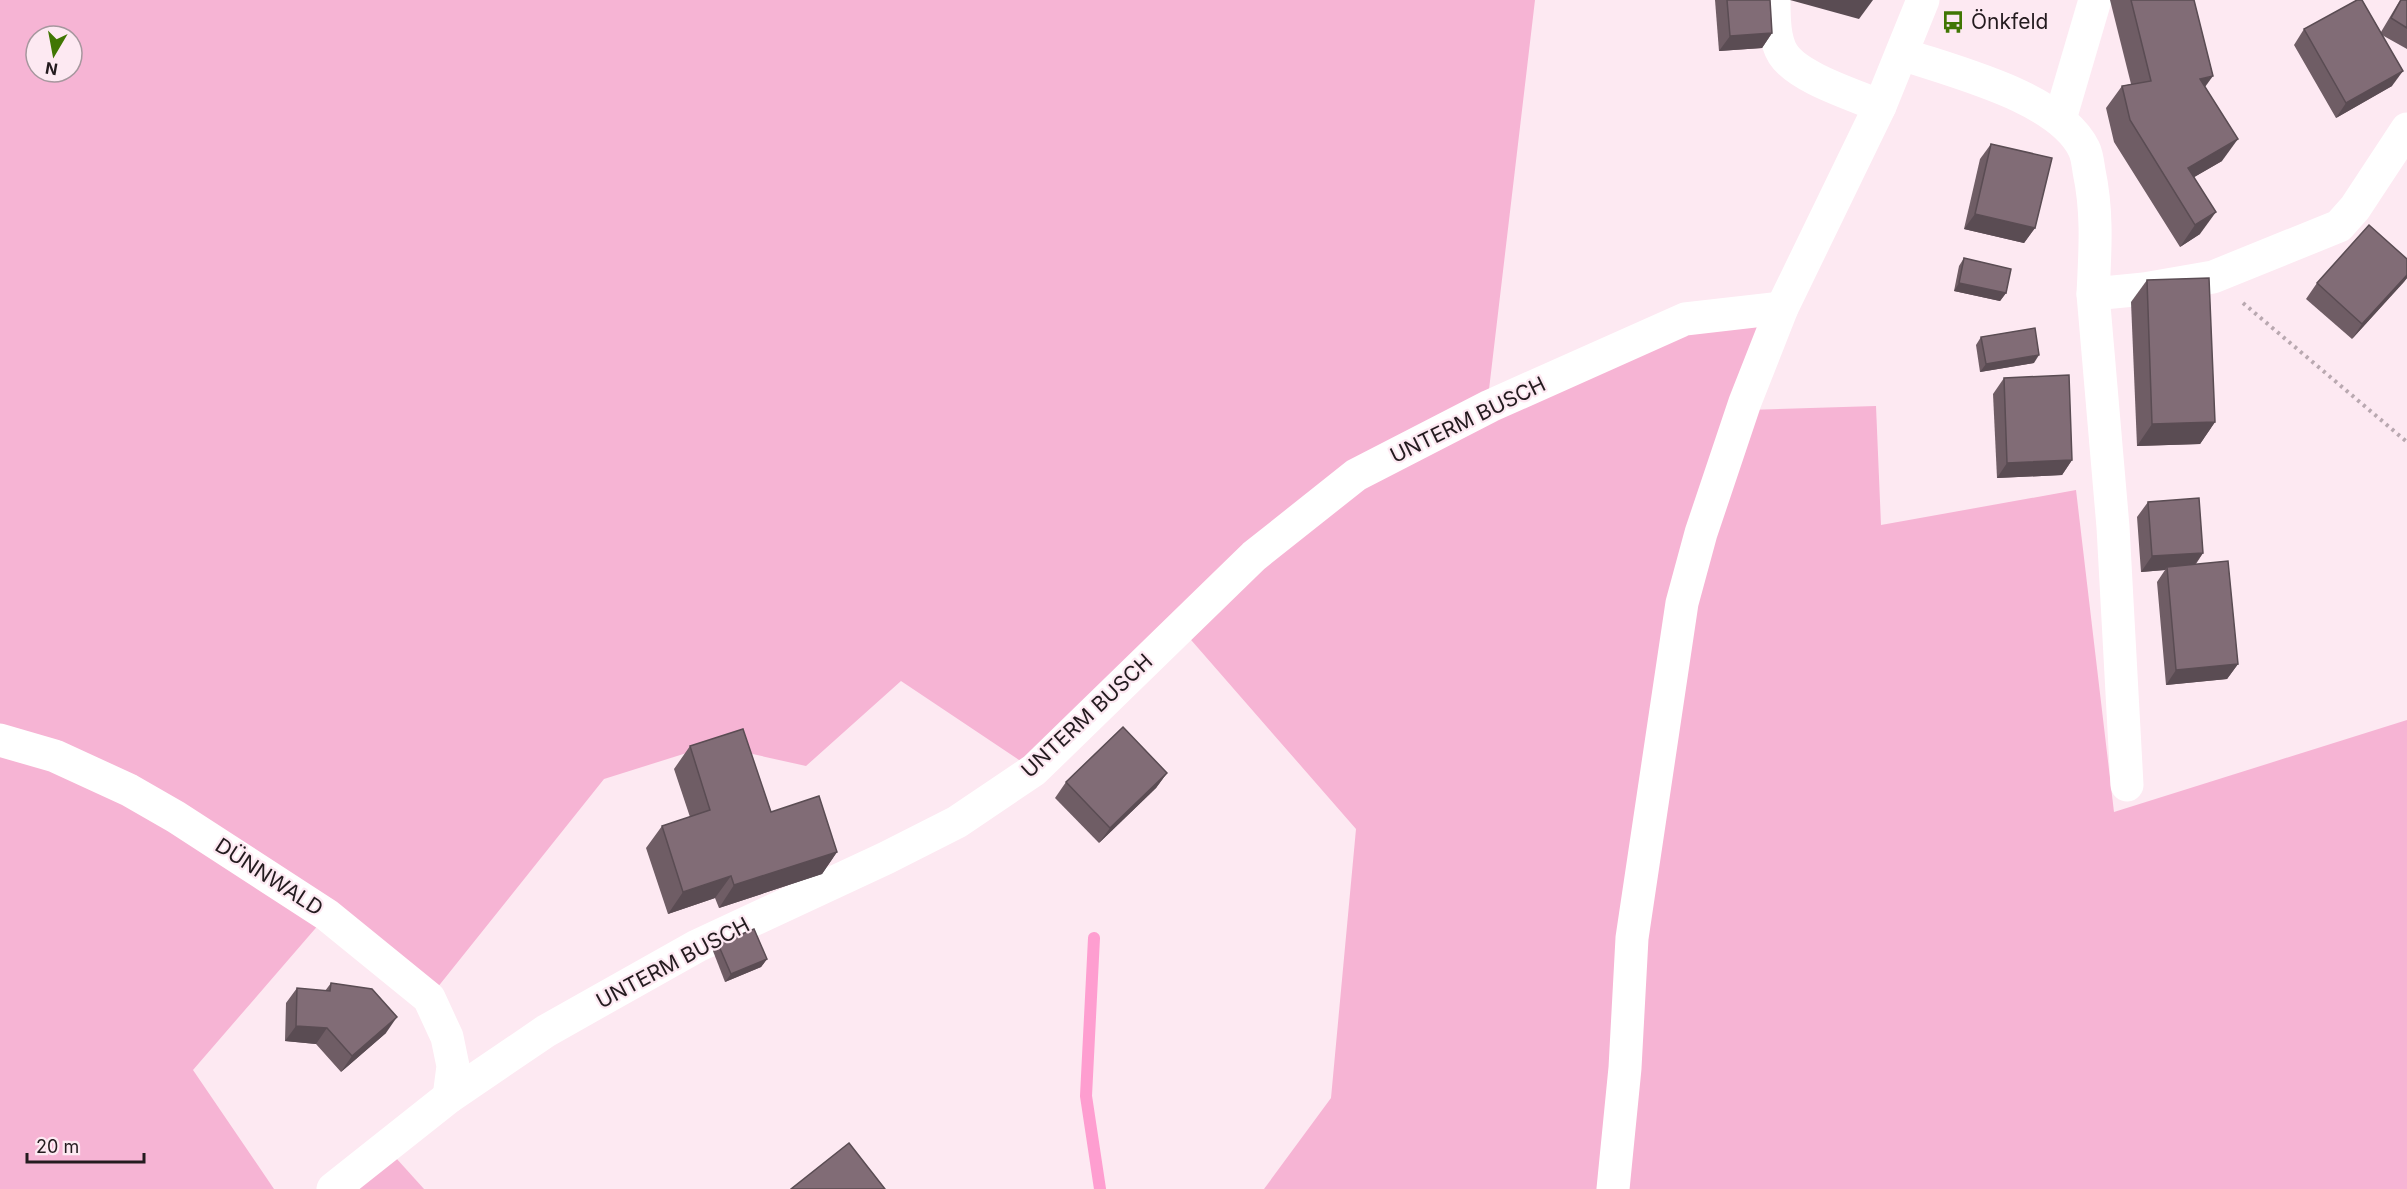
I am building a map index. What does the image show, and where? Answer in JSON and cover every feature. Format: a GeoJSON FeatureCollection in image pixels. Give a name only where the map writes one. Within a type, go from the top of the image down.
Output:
{"type":"FeatureCollection","features":[{"type":"Feature","properties":{"kind":"street"},"geometry":{"type":"LineString","coordinates":[[1774,0],[1779,45],[1784,56],[1820,80],[1880,106]]}},
{"type":"Feature","properties":{"kind":"street"},"geometry":{"type":"LineString","coordinates":[[1613,1189],[1625,1068],[1632,938],[1682,603],[1720,473],[1782,308],[1880,106],[1923,0]]}},
{"type":"Feature","properties":{"kind":"street"},"geometry":{"type":"LineString","coordinates":[[2060,119],[2095,0]]}},
{"type":"Feature","properties":{"kind":"street"},"geometry":{"type":"LineString","coordinates":[[1902,54],[2013,93],[2060,119],[2070,127],[2085,150],[2097,224],[2093,294],[2113,527],[2127,785]]}},
{"type":"Feature","properties":{"kind":"street"},"geometry":{"type":"LineString","coordinates":[[2093,294],[2144,289],[2213,277],[2339,226],[2355,208],[2407,129]]}},
{"type":"Feature","properties":{"kind":"street","name":"UNTERM BUSCH"},"geometry":{"type":"LineString","coordinates":[[333,1189],[449,1097],[546,1031],[697,946],[886,858],[957,822],[1034,770],[1254,556],[1356,475],[1490,406],[1685,319],[1782,308]]}},
{"type":"Feature","properties":{"kind":"street","name":"DÜNNWALD"},"geometry":{"type":"LineString","coordinates":[[0,740],[55,756],[129,790],[176,817],[327,915],[429,998],[439,1016],[451,1056],[453,1066],[449,1097]]}},
{"type":"Feature","properties":{"kind":"path"},"geometry":{"type":"LineString","coordinates":[[2213,277],[2407,442]]}},
{"type":"Feature","properties":{"kind":"shaded area"},"geometry":{"type":"Polygon","coordinates":[[[0,0],[1535,0],[1488,398],[1361,466],[1034,770],[901,681],[806,766],[712,745],[604,779],[429,998],[327,915],[193,1070],[274,1189],[0,1189],[0,0]]]}},
{"type":"Feature","properties":{"kind":"shaded area"},"geometry":{"type":"Polygon","coordinates":[[[1767,315],[1712,463],[1600,1189],[1264,1189],[1331,1098],[1356,829],[1185,633],[1366,480],[1681,331],[1767,315]]]}},
{"type":"Feature","properties":{"kind":"shaded area"},"geometry":{"type":"Polygon","coordinates":[[[1876,406],[1881,525],[2076,490],[2114,812],[2407,720],[2407,1189],[1625,1189],[1642,937],[1690,603],[1747,410],[1876,406]]]}},
{"type":"Feature","properties":{"kind":"shaded area"},"geometry":{"type":"Polygon","coordinates":[[[396,1158],[424,1189],[356,1189],[396,1158]]]}},
{"type":"Feature","properties":{"kind":"building"},"geometry":{"type":"Polygon","coordinates":[[[1727,0],[1770,0],[1772,33],[1730,36],[1727,0]]]}},
{"type":"Feature","properties":{"kind":"building"},"geometry":{"type":"Polygon","coordinates":[[[2131,0],[2194,0],[2213,76],[2200,79],[2238,139],[2188,168],[2216,212],[2195,225],[2130,120],[2122,86],[2151,81],[2131,0]]]}},
{"type":"Feature","properties":{"kind":"building"},"geometry":{"type":"Polygon","coordinates":[[[2357,0],[2362,0],[2403,71],[2346,103],[2304,29],[2357,0]]]}},
{"type":"Feature","properties":{"kind":"building"},"geometry":{"type":"Polygon","coordinates":[[[2401,0],[2407,0],[2407,28],[2391,18],[2401,0]]]}},
{"type":"Feature","properties":{"kind":"building"},"geometry":{"type":"Polygon","coordinates":[[[1991,144],[2052,158],[2035,228],[1975,214],[1991,144]]]}},
{"type":"Feature","properties":{"kind":"building"},"geometry":{"type":"Polygon","coordinates":[[[2369,225],[2407,259],[2407,275],[2362,324],[2317,283],[2369,225]]]}},
{"type":"Feature","properties":{"kind":"building"},"geometry":{"type":"Polygon","coordinates":[[[1964,258],[2011,269],[2006,293],[1959,283],[1964,258]]]}},
{"type":"Feature","properties":{"kind":"building"},"geometry":{"type":"Polygon","coordinates":[[[2209,278],[2215,422],[2152,424],[2147,280],[2209,278]]]}},
{"type":"Feature","properties":{"kind":"building"},"geometry":{"type":"Polygon","coordinates":[[[2035,328],[2039,355],[1986,364],[1981,337],[2035,328]]]}},
{"type":"Feature","properties":{"kind":"building"},"geometry":{"type":"Polygon","coordinates":[[[2069,375],[2072,460],[2007,463],[2004,378],[2069,375]]]}},
{"type":"Feature","properties":{"kind":"building"},"geometry":{"type":"Polygon","coordinates":[[[2199,498],[2203,553],[2152,556],[2148,502],[2199,498]]]}},
{"type":"Feature","properties":{"kind":"building"},"geometry":{"type":"Polygon","coordinates":[[[2228,561],[2238,664],[2176,670],[2167,567],[2228,561]]]}},
{"type":"Feature","properties":{"kind":"building"},"geometry":{"type":"Polygon","coordinates":[[[1123,727],[1167,773],[1110,828],[1066,782],[1123,727]]]}},
{"type":"Feature","properties":{"kind":"building"},"geometry":{"type":"Polygon","coordinates":[[[743,729],[771,812],[819,796],[837,852],[734,885],[731,876],[683,892],[662,826],[710,810],[690,746],[743,729]]]}},
{"type":"Feature","properties":{"kind":"building"},"geometry":{"type":"Polygon","coordinates":[[[754,929],[767,959],[731,974],[718,944],[754,929]]]}},
{"type":"Feature","properties":{"kind":"building"},"geometry":{"type":"Polygon","coordinates":[[[331,983],[372,989],[397,1017],[352,1056],[327,1028],[296,1026],[297,988],[330,991],[331,983]]]}},
{"type":"Feature","properties":{"kind":"building"},"geometry":{"type":"Polygon","coordinates":[[[849,1143],[885,1189],[791,1189],[849,1143]]]}},
{"type":"Feature","properties":{"kind":"waterway"},"geometry":{"type":"LineString","coordinates":[[1094,938],[1086,1096],[1100,1189]]}},
{"type":"Feature","properties":{"kind":"place","name":"Önkfeld"},"geometry":{"type":"Point","coordinates":[1953,22]}}]}
